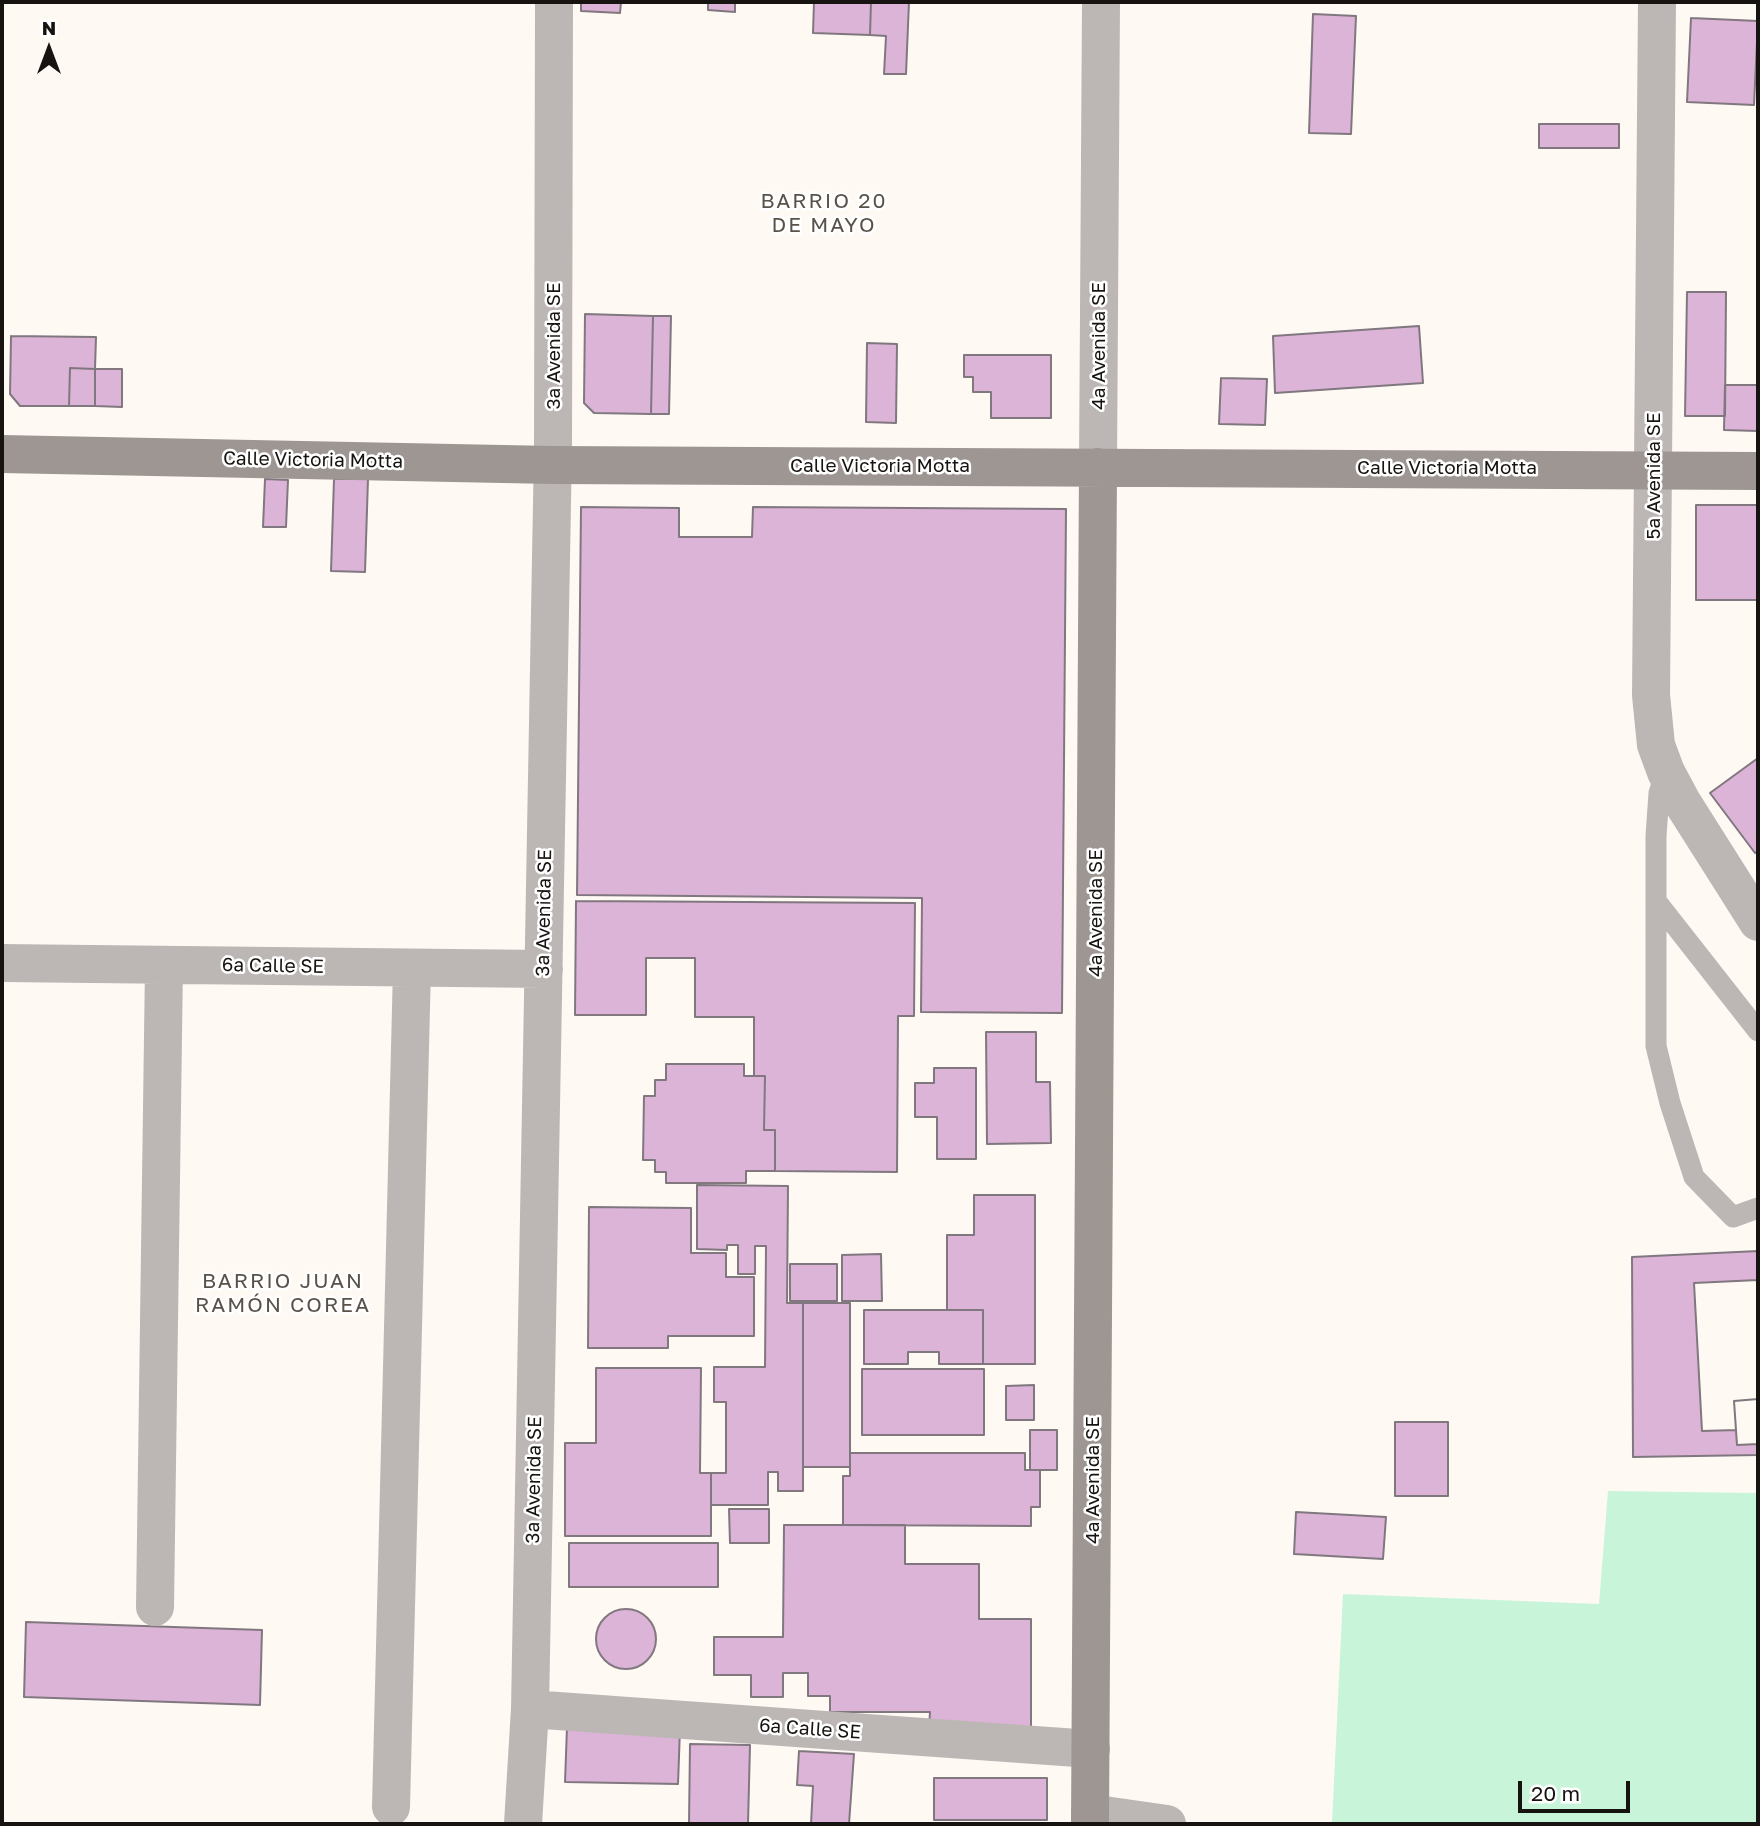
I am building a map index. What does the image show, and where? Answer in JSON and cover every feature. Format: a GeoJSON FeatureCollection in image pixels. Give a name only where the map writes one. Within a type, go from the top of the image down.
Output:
{"type":"FeatureCollection","features":[{"type":"Feature","properties":{"kind":"street","name":"3a Avenida SE"},"geometry":{"type":"LineString","coordinates":[[523,1824],[530,1709],[553,465],[554,2]]}},
{"type":"Feature","properties":{"kind":"street","name":"4a Avenida SE"},"geometry":{"type":"LineString","coordinates":[[1090,1819],[1101,2]]}},
{"type":"Feature","properties":{"kind":"street","name":"5a Avenida SE"},"geometry":{"type":"LineString","coordinates":[[1657,2],[1651,695],[1656,745],[1666,772],[1682,802],[1758,922]]}},
{"type":"Feature","properties":{"kind":"street","name":"Calle Victoria Motta"},"geometry":{"type":"LineString","coordinates":[[2,454],[553,465],[1758,471]]}},
{"type":"Feature","properties":{"kind":"street","name":"6a Calle SE"},"geometry":{"type":"LineString","coordinates":[[2,963],[544,969]]}},
{"type":"Feature","properties":{"kind":"street"},"geometry":{"type":"LineString","coordinates":[[155,1607],[164,965]]}},
{"type":"Feature","properties":{"kind":"street"},"geometry":{"type":"LineString","coordinates":[[391,1807],[412,968]]}},
{"type":"Feature","properties":{"kind":"street","name":"6a Calle SE"},"geometry":{"type":"LineString","coordinates":[[530,1709],[1091,1749]]}},
{"type":"Feature","properties":{"kind":"street"},"geometry":{"type":"LineString","coordinates":[[1090,1819],[1167,1824]]}},
{"type":"Feature","properties":{"kind":"lane"},"geometry":{"type":"LineString","coordinates":[[1666,772],[1659,793],[1656,836],[1656,1046],[1670,1103],[1694,1177],[1732,1217],[1758,1208]]}},
{"type":"Feature","properties":{"kind":"lane"},"geometry":{"type":"LineString","coordinates":[[1656,901],[1758,1031]]}},
{"type":"Feature","properties":{"kind":"green space"},"geometry":{"type":"Polygon","coordinates":[[[1608,1491],[1758,1493],[1758,1824],[1332,1824],[1343,1594],[1599,1604],[1608,1491]]]}},
{"type":"Feature","properties":{"kind":"building"},"geometry":{"type":"Polygon","coordinates":[[[581,2],[621,2],[620,13],[581,11],[581,2]]]}},
{"type":"Feature","properties":{"kind":"building"},"geometry":{"type":"Polygon","coordinates":[[[708,2],[735,2],[735,12],[708,10],[708,2]]]}},
{"type":"Feature","properties":{"kind":"building"},"geometry":{"type":"Polygon","coordinates":[[[814,2],[871,2],[870,35],[813,33],[814,2]]]}},
{"type":"Feature","properties":{"kind":"building"},"geometry":{"type":"Polygon","coordinates":[[[871,2],[909,2],[906,74],[884,74],[886,36],[870,35],[871,2]]]}},
{"type":"Feature","properties":{"kind":"building"},"geometry":{"type":"Polygon","coordinates":[[[1313,14],[1356,16],[1351,134],[1309,133],[1313,14]]]}},
{"type":"Feature","properties":{"kind":"building"},"geometry":{"type":"Polygon","coordinates":[[[1691,18],[1758,21],[1754,105],[1687,102],[1691,18]]]}},
{"type":"Feature","properties":{"kind":"building"},"geometry":{"type":"Polygon","coordinates":[[[1539,124],[1619,124],[1619,148],[1539,148],[1539,124]]]}},
{"type":"Feature","properties":{"kind":"building"},"geometry":{"type":"Polygon","coordinates":[[[1687,292],[1726,292],[1725,416],[1685,416],[1687,292]]]}},
{"type":"Feature","properties":{"kind":"building"},"geometry":{"type":"Polygon","coordinates":[[[585,314],[653,316],[651,414],[594,413],[584,403],[585,314]]]}},
{"type":"Feature","properties":{"kind":"building"},"geometry":{"type":"Polygon","coordinates":[[[653,316],[671,316],[669,414],[651,414],[653,316]]]}},
{"type":"Feature","properties":{"kind":"building"},"geometry":{"type":"Polygon","coordinates":[[[1419,326],[1423,383],[1275,393],[1273,336],[1419,326]]]}},
{"type":"Feature","properties":{"kind":"building"},"geometry":{"type":"Polygon","coordinates":[[[11,336],[96,337],[95,369],[70,368],[69,406],[20,406],[10,394],[11,336]]]}},
{"type":"Feature","properties":{"kind":"building"},"geometry":{"type":"Polygon","coordinates":[[[867,343],[897,344],[896,423],[866,422],[867,343]]]}},
{"type":"Feature","properties":{"kind":"building"},"geometry":{"type":"Polygon","coordinates":[[[964,355],[1051,355],[1051,418],[991,418],[991,392],[973,392],[973,377],[964,377],[964,355]]]}},
{"type":"Feature","properties":{"kind":"building"},"geometry":{"type":"Polygon","coordinates":[[[70,368],[95,369],[95,406],[69,406],[70,368]]]}},
{"type":"Feature","properties":{"kind":"building"},"geometry":{"type":"Polygon","coordinates":[[[95,369],[122,369],[122,407],[95,406],[95,369]]]}},
{"type":"Feature","properties":{"kind":"building"},"geometry":{"type":"Polygon","coordinates":[[[1221,378],[1267,379],[1265,425],[1219,424],[1221,378]]]}},
{"type":"Feature","properties":{"kind":"building"},"geometry":{"type":"Polygon","coordinates":[[[1725,385],[1758,385],[1758,431],[1724,430],[1725,385]]]}},
{"type":"Feature","properties":{"kind":"building"},"geometry":{"type":"Polygon","coordinates":[[[265,479],[288,480],[286,527],[263,527],[265,479]]]}},
{"type":"Feature","properties":{"kind":"building"},"geometry":{"type":"Polygon","coordinates":[[[334,479],[368,479],[365,572],[331,571],[334,479]]]}},
{"type":"Feature","properties":{"kind":"building"},"geometry":{"type":"Polygon","coordinates":[[[1696,505],[1758,505],[1758,600],[1696,600],[1696,505]]]}},
{"type":"Feature","properties":{"kind":"building"},"geometry":{"type":"Polygon","coordinates":[[[581,507],[679,508],[679,537],[752,537],[753,507],[1066,509],[1062,1013],[921,1012],[922,898],[577,895],[581,507]]]}},
{"type":"Feature","properties":{"kind":"building"},"geometry":{"type":"Polygon","coordinates":[[[1758,758],[1758,851],[1755,853],[1710,793],[1758,758]]]}},
{"type":"Feature","properties":{"kind":"building"},"geometry":{"type":"Polygon","coordinates":[[[576,901],[915,903],[914,1016],[898,1016],[897,1172],[775,1171],[775,1130],[764,1130],[765,1076],[754,1076],[754,1017],[695,1017],[695,958],[646,958],[646,1015],[575,1015],[576,901]]]}},
{"type":"Feature","properties":{"kind":"building"},"geometry":{"type":"Polygon","coordinates":[[[986,1032],[1036,1032],[1036,1082],[1050,1082],[1051,1143],[987,1144],[986,1032]]]}},
{"type":"Feature","properties":{"kind":"building"},"geometry":{"type":"Polygon","coordinates":[[[666,1064],[744,1064],[744,1076],[765,1076],[764,1130],[775,1130],[775,1171],[746,1171],[746,1183],[666,1183],[666,1172],[655,1172],[655,1160],[643,1160],[644,1096],[655,1096],[655,1080],[666,1080],[666,1064]]]}},
{"type":"Feature","properties":{"kind":"building"},"geometry":{"type":"Polygon","coordinates":[[[934,1068],[976,1068],[976,1159],[937,1159],[937,1117],[915,1117],[915,1083],[934,1083],[934,1068]]]}},
{"type":"Feature","properties":{"kind":"building"},"geometry":{"type":"Polygon","coordinates":[[[697,1185],[788,1186],[787,1303],[803,1303],[803,1491],[778,1491],[778,1472],[768,1472],[768,1505],[711,1505],[711,1473],[726,1473],[726,1402],[714,1402],[714,1367],[765,1367],[766,1246],[755,1246],[755,1274],[738,1274],[738,1245],[727,1245],[727,1250],[697,1249],[697,1185]]]}},
{"type":"Feature","properties":{"kind":"building"},"geometry":{"type":"Polygon","coordinates":[[[974,1195],[1035,1195],[1035,1364],[983,1364],[983,1310],[947,1310],[947,1235],[974,1235],[974,1195]]]}},
{"type":"Feature","properties":{"kind":"building"},"geometry":{"type":"Polygon","coordinates":[[[589,1207],[691,1208],[691,1253],[726,1253],[726,1277],[754,1277],[754,1336],[668,1336],[668,1348],[588,1348],[589,1207]]]}},
{"type":"Feature","properties":{"kind":"building"},"geometry":{"type":"Polygon","coordinates":[[[1758,1251],[1758,1455],[1633,1457],[1632,1257],[1758,1251]]]}},
{"type":"Feature","properties":{"kind":"building"},"geometry":{"type":"Polygon","coordinates":[[[881,1254],[882,1301],[842,1301],[842,1255],[881,1254]]]}},
{"type":"Feature","properties":{"kind":"building"},"geometry":{"type":"Polygon","coordinates":[[[790,1264],[837,1264],[837,1301],[790,1301],[790,1264]]]}},
{"type":"Feature","properties":{"kind":"building"},"geometry":{"type":"Polygon","coordinates":[[[1758,1280],[1758,1399],[1734,1401],[1736,1430],[1702,1431],[1694,1283],[1758,1280]]]}},
{"type":"Feature","properties":{"kind":"building"},"geometry":{"type":"Polygon","coordinates":[[[803,1303],[850,1303],[850,1467],[803,1467],[803,1303]]]}},
{"type":"Feature","properties":{"kind":"building"},"geometry":{"type":"Polygon","coordinates":[[[864,1310],[983,1310],[983,1364],[939,1364],[939,1352],[908,1352],[908,1364],[864,1364],[864,1310]]]}},
{"type":"Feature","properties":{"kind":"building"},"geometry":{"type":"Polygon","coordinates":[[[596,1368],[701,1368],[700,1473],[711,1473],[711,1536],[565,1536],[565,1443],[596,1443],[596,1368]]]}},
{"type":"Feature","properties":{"kind":"building"},"geometry":{"type":"Polygon","coordinates":[[[862,1369],[984,1369],[984,1435],[862,1435],[862,1369]]]}},
{"type":"Feature","properties":{"kind":"building"},"geometry":{"type":"Polygon","coordinates":[[[1034,1385],[1034,1420],[1006,1420],[1006,1386],[1034,1385]]]}},
{"type":"Feature","properties":{"kind":"building"},"geometry":{"type":"Polygon","coordinates":[[[1758,1399],[1758,1444],[1737,1445],[1734,1401],[1758,1399]]]}},
{"type":"Feature","properties":{"kind":"building"},"geometry":{"type":"Polygon","coordinates":[[[1395,1422],[1448,1422],[1448,1496],[1395,1496],[1395,1422]]]}},
{"type":"Feature","properties":{"kind":"building"},"geometry":{"type":"Polygon","coordinates":[[[1030,1430],[1057,1430],[1057,1470],[1030,1470],[1030,1430]]]}},
{"type":"Feature","properties":{"kind":"building"},"geometry":{"type":"Polygon","coordinates":[[[850,1453],[1025,1453],[1025,1470],[1040,1470],[1040,1507],[1031,1507],[1031,1526],[843,1525],[843,1476],[850,1476],[850,1453]]]}},
{"type":"Feature","properties":{"kind":"building"},"geometry":{"type":"Polygon","coordinates":[[[729,1509],[769,1509],[769,1543],[730,1543],[729,1509]]]}},
{"type":"Feature","properties":{"kind":"building"},"geometry":{"type":"Polygon","coordinates":[[[1296,1512],[1386,1517],[1383,1559],[1294,1554],[1296,1512]]]}},
{"type":"Feature","properties":{"kind":"building"},"geometry":{"type":"Polygon","coordinates":[[[784,1525],[905,1525],[905,1564],[979,1564],[979,1619],[1031,1619],[1031,1728],[929,1728],[930,1712],[830,1712],[830,1696],[808,1696],[808,1673],[783,1673],[783,1697],[751,1697],[751,1675],[714,1675],[714,1637],[783,1637],[784,1525]]]}},
{"type":"Feature","properties":{"kind":"building"},"geometry":{"type":"Polygon","coordinates":[[[569,1543],[718,1543],[718,1587],[569,1587],[569,1543]]]}},
{"type":"Feature","properties":{"kind":"building"},"geometry":{"type":"Polygon","coordinates":[[[626,1609],[643,1614],[651,1622],[656,1639],[651,1656],[643,1664],[626,1669],[609,1664],[601,1656],[596,1639],[601,1622],[609,1614],[626,1609]]]}},
{"type":"Feature","properties":{"kind":"building"},"geometry":{"type":"Polygon","coordinates":[[[26,1622],[262,1630],[260,1705],[24,1697],[26,1622]]]}},
{"type":"Feature","properties":{"kind":"building"},"geometry":{"type":"Polygon","coordinates":[[[567,1727],[680,1729],[678,1784],[565,1782],[567,1727]]]}},
{"type":"Feature","properties":{"kind":"building"},"geometry":{"type":"Polygon","coordinates":[[[690,1744],[750,1745],[748,1824],[689,1824],[690,1744]]]}},
{"type":"Feature","properties":{"kind":"building"},"geometry":{"type":"Polygon","coordinates":[[[799,1751],[854,1754],[849,1824],[811,1824],[813,1786],[797,1785],[799,1751]]]}},
{"type":"Feature","properties":{"kind":"building"},"geometry":{"type":"Polygon","coordinates":[[[934,1778],[1047,1778],[1047,1820],[934,1820],[934,1778]]]}},
{"type":"Feature","properties":{"kind":"district","name":"BARRIO 20 DE MAYO"},"geometry":{"type":"Point","coordinates":[824,213]}},
{"type":"Feature","properties":{"kind":"district","name":"BARRIO JUAN RAMÓN COREA"},"geometry":{"type":"Point","coordinates":[283,1293]}}]}
